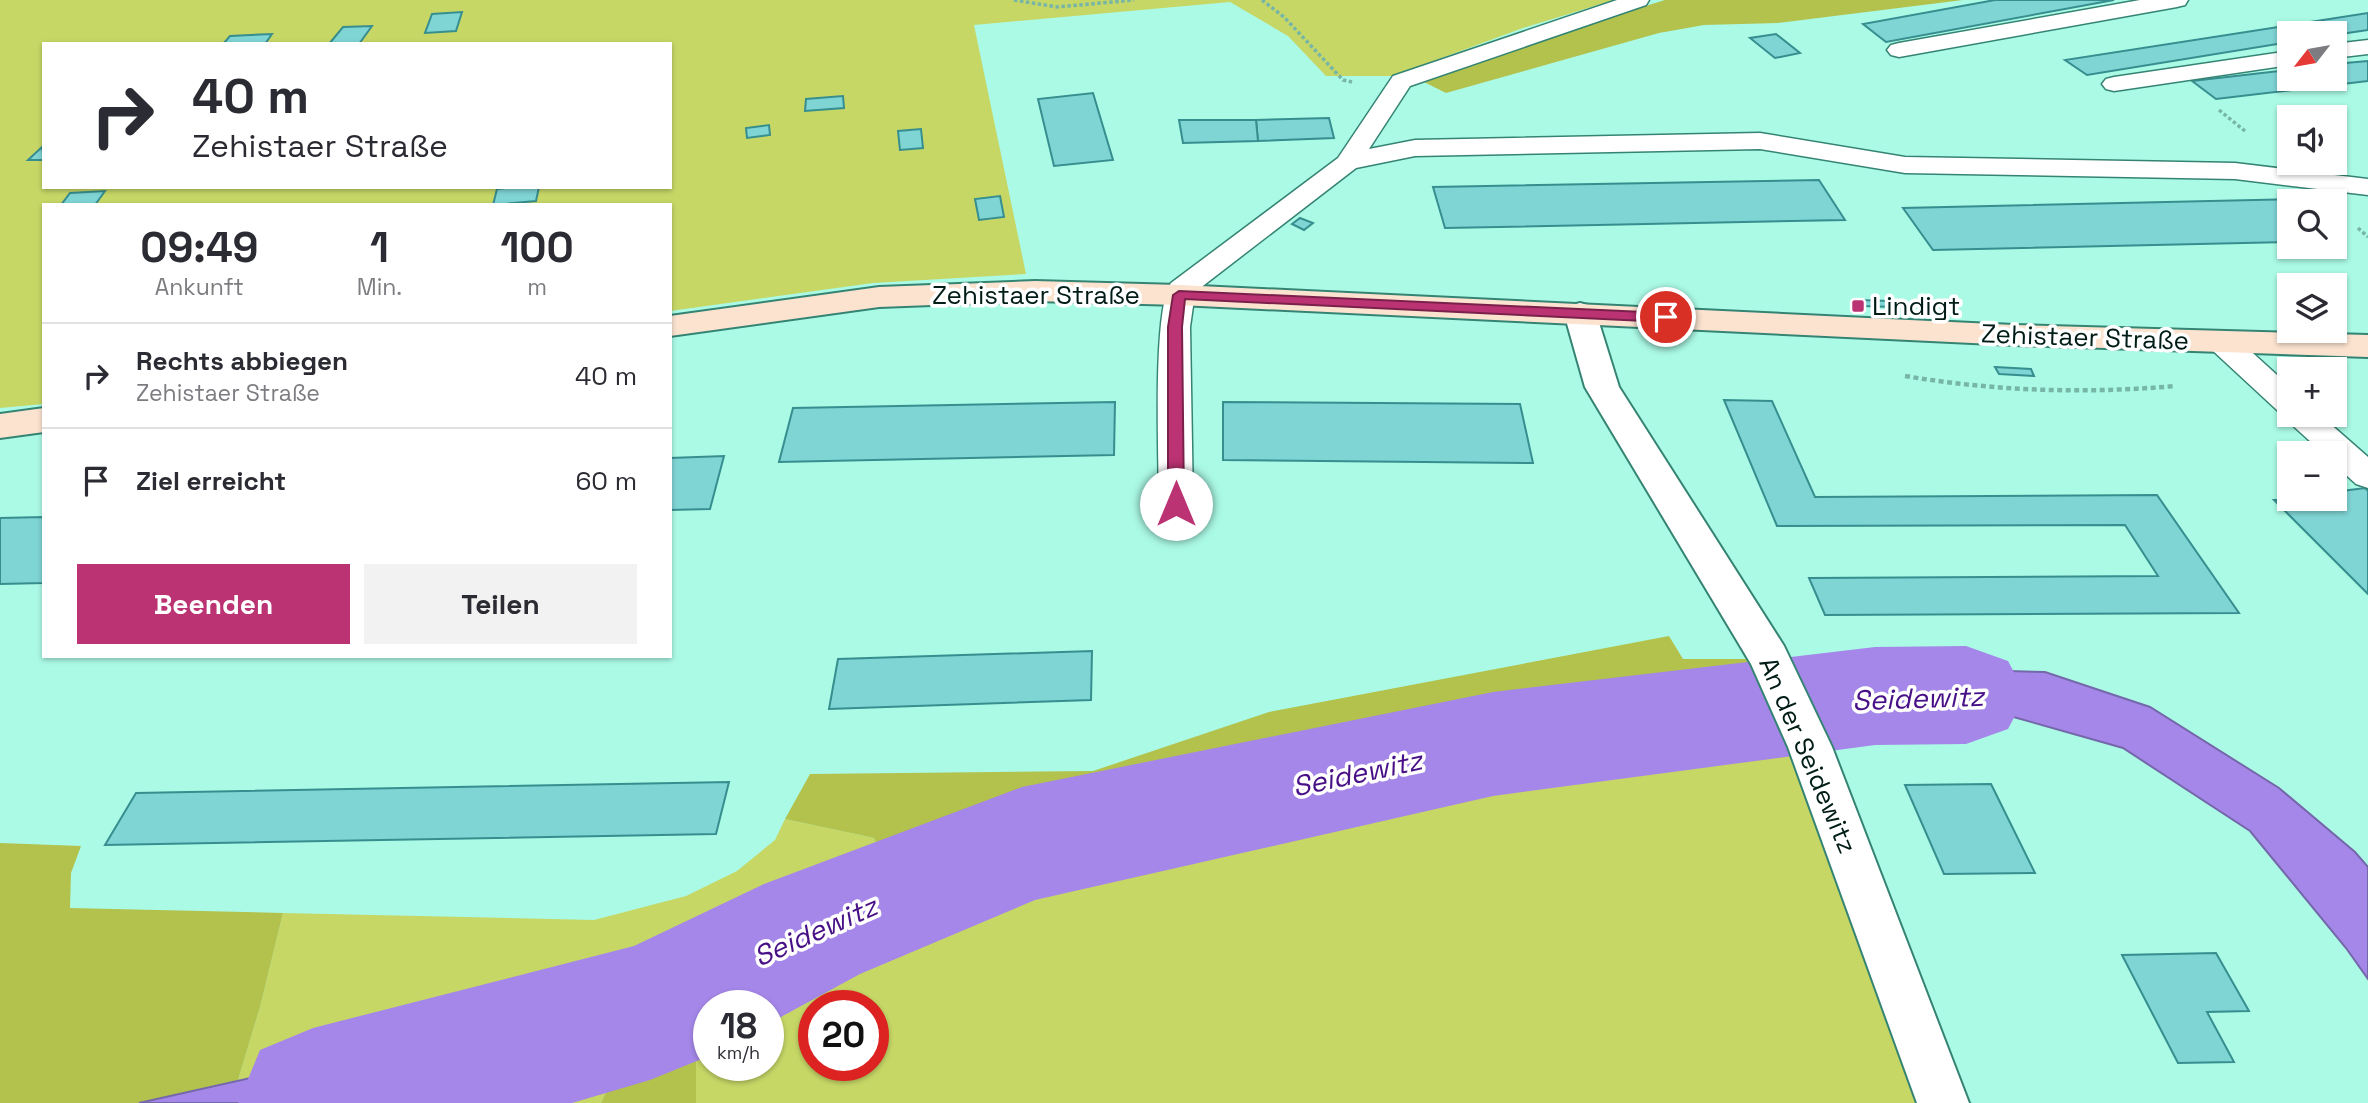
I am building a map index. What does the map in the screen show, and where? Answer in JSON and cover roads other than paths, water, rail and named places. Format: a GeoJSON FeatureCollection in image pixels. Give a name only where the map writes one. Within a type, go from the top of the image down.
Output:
{"type":"FeatureCollection","features":[{"type":"Feature","properties":{"kind":"main road","name":"Zehistaer Straße"},"geometry":{"type":"LineString","coordinates":[[672,326],[892,296],[1035,291],[1580,313],[2014,335],[2368,346]]}},
{"type":"Feature","properties":{"kind":"main road"},"geometry":{"type":"LineString","coordinates":[[0,426],[42,420]]}},
{"type":"Feature","properties":{"kind":"street","name":"An der Seidewitz"},"geometry":{"type":"LineString","coordinates":[[1580,313],[1602,387],[1769,658],[1810,747],[1943,1103]]}},
{"type":"Feature","properties":{"kind":"lane"},"geometry":{"type":"LineString","coordinates":[[1176,504],[1175,327],[1181,289],[1347,163],[1401,81],[1638,0]]}},
{"type":"Feature","properties":{"kind":"lane"},"geometry":{"type":"LineString","coordinates":[[1899,50],[2177,0]]}},
{"type":"Feature","properties":{"kind":"lane"},"geometry":{"type":"LineString","coordinates":[[2347,49],[2368,47]]}},
{"type":"Feature","properties":{"kind":"lane"},"geometry":{"type":"LineString","coordinates":[[2114,84],[2277,60]]}},
{"type":"Feature","properties":{"kind":"lane"},"geometry":{"type":"LineString","coordinates":[[1347,163],[1386,152],[1415,148],[1760,141],[1905,165],[2235,172],[2368,187]]}},
{"type":"Feature","properties":{"kind":"lane"},"geometry":{"type":"LineString","coordinates":[[2222,342],[2277,393]]}},
{"type":"Feature","properties":{"kind":"lane"},"geometry":{"type":"LineString","coordinates":[[2314,427],[2368,476]]}},
{"type":"Feature","properties":{"kind":"water"},"geometry":{"type":"Polygon","coordinates":[[[1862,667],[2045,672],[2150,707],[2279,788],[2355,852],[2368,867],[2368,979],[2346,948],[2250,831],[2123,748],[2010,716],[1836,745],[1800,672],[1862,667]]]}},
{"type":"Feature","properties":{"kind":"water"},"geometry":{"type":"Polygon","coordinates":[[[1754,677],[1769,709],[1493,744],[1022,845],[812,929],[650,1011],[313,1103],[139,1103],[273,1073],[404,1049],[639,980],[830,894],[1056,813],[1237,762],[1754,677]]]}},
{"type":"Feature","properties":{"kind":"waterway","name":"Seidewitz"},"geometry":{"type":"LineString","coordinates":[[313,1103],[650,1011],[812,929],[1022,845],[1493,744],[1875,696],[1966,695]]}},
{"type":"Feature","properties":{"kind":"place","name":"Lindigt"},"geometry":{"type":"Point","coordinates":[1858,306]}}]}
